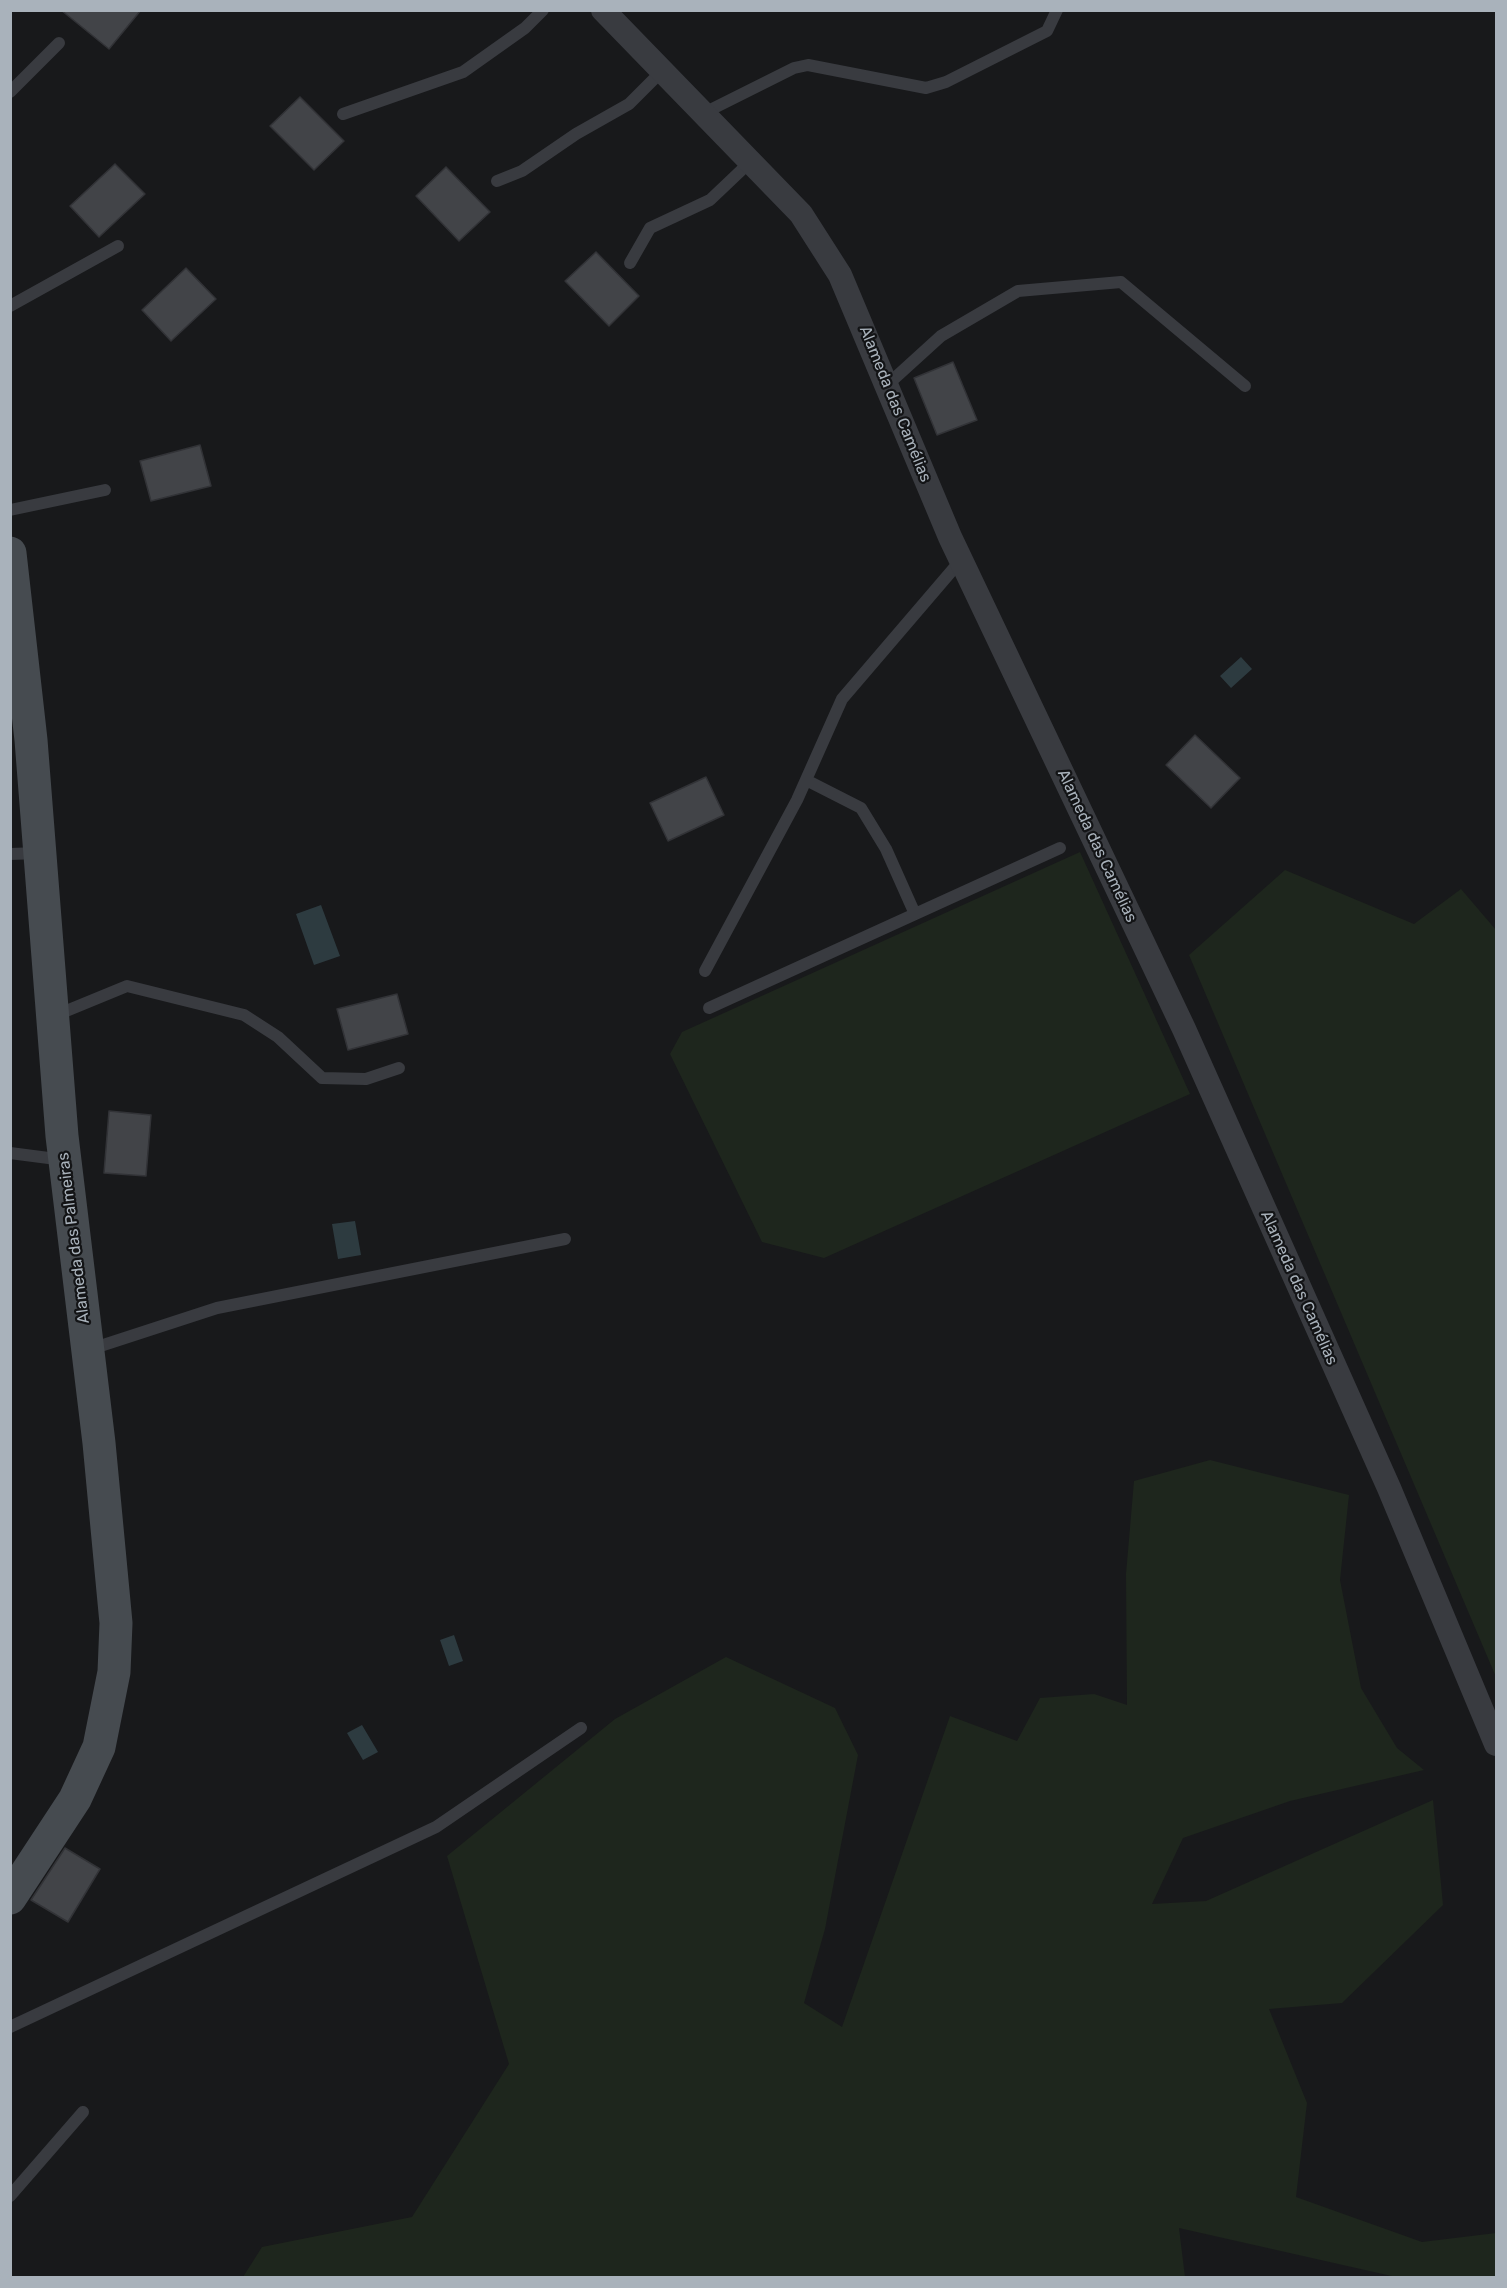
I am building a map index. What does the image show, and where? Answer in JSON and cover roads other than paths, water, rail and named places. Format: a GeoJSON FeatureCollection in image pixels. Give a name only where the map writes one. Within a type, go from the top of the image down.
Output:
{"type":"FeatureCollection","features":[{"type":"Feature","properties":{"kind":"street","name":"Alameda das Camélias"},"geometry":{"type":"LineString","coordinates":[[603,10],[801,214],[823,247],[863,326],[886,386],[961,560],[1184,1029],[1389,1488],[1497,1744]]}},
{"type":"Feature","properties":{"kind":"street","name":"Alameda das Palmeiras"},"geometry":{"type":"LineString","coordinates":[[10,553],[25,854],[52,1016],[65,1160],[116,1623],[114,1672],[99,1747],[80,1789],[10,1898]]}},
{"type":"Feature","properties":{"kind":"lane"},"geometry":{"type":"LineString","coordinates":[[343,114],[463,72],[525,28],[543,10]]}},
{"type":"Feature","properties":{"kind":"lane"},"geometry":{"type":"LineString","coordinates":[[702,114],[794,68],[808,65],[926,88],[946,82],[1047,31],[1057,10]]}},
{"type":"Feature","properties":{"kind":"lane"},"geometry":{"type":"LineString","coordinates":[[10,92],[59,43]]}},
{"type":"Feature","properties":{"kind":"lane"},"geometry":{"type":"LineString","coordinates":[[497,181],[522,171],[576,134],[629,104],[661,72]]}},
{"type":"Feature","properties":{"kind":"lane"},"geometry":{"type":"LineString","coordinates":[[630,263],[650,228],[710,200],[750,162]]}},
{"type":"Feature","properties":{"kind":"lane"},"geometry":{"type":"LineString","coordinates":[[10,306],[118,246]]}},
{"type":"Feature","properties":{"kind":"lane"},"geometry":{"type":"LineString","coordinates":[[886,386],[941,336],[1018,291],[1120,282],[1245,386]]}},
{"type":"Feature","properties":{"kind":"lane"},"geometry":{"type":"LineString","coordinates":[[10,510],[105,490]]}},
{"type":"Feature","properties":{"kind":"lane"},"geometry":{"type":"LineString","coordinates":[[705,971],[806,780],[842,699],[961,560]]}},
{"type":"Feature","properties":{"kind":"lane"},"geometry":{"type":"LineString","coordinates":[[806,780],[861,808],[886,849],[915,914]]}},
{"type":"Feature","properties":{"kind":"lane"},"geometry":{"type":"LineString","coordinates":[[709,1008],[1060,848]]}},
{"type":"Feature","properties":{"kind":"lane"},"geometry":{"type":"LineString","coordinates":[[52,1016],[127,986],[244,1015],[278,1037],[322,1078],[366,1079],[399,1068]]}},
{"type":"Feature","properties":{"kind":"lane"},"geometry":{"type":"LineString","coordinates":[[10,1153],[65,1160]]}},
{"type":"Feature","properties":{"kind":"lane"},"geometry":{"type":"LineString","coordinates":[[87,1350],[217,1308],[565,1239]]}},
{"type":"Feature","properties":{"kind":"lane"},"geometry":{"type":"LineString","coordinates":[[10,2026],[436,1827],[581,1728]]}},
{"type":"Feature","properties":{"kind":"lane"},"geometry":{"type":"LineString","coordinates":[[10,2196],[83,2112]]}}]}
